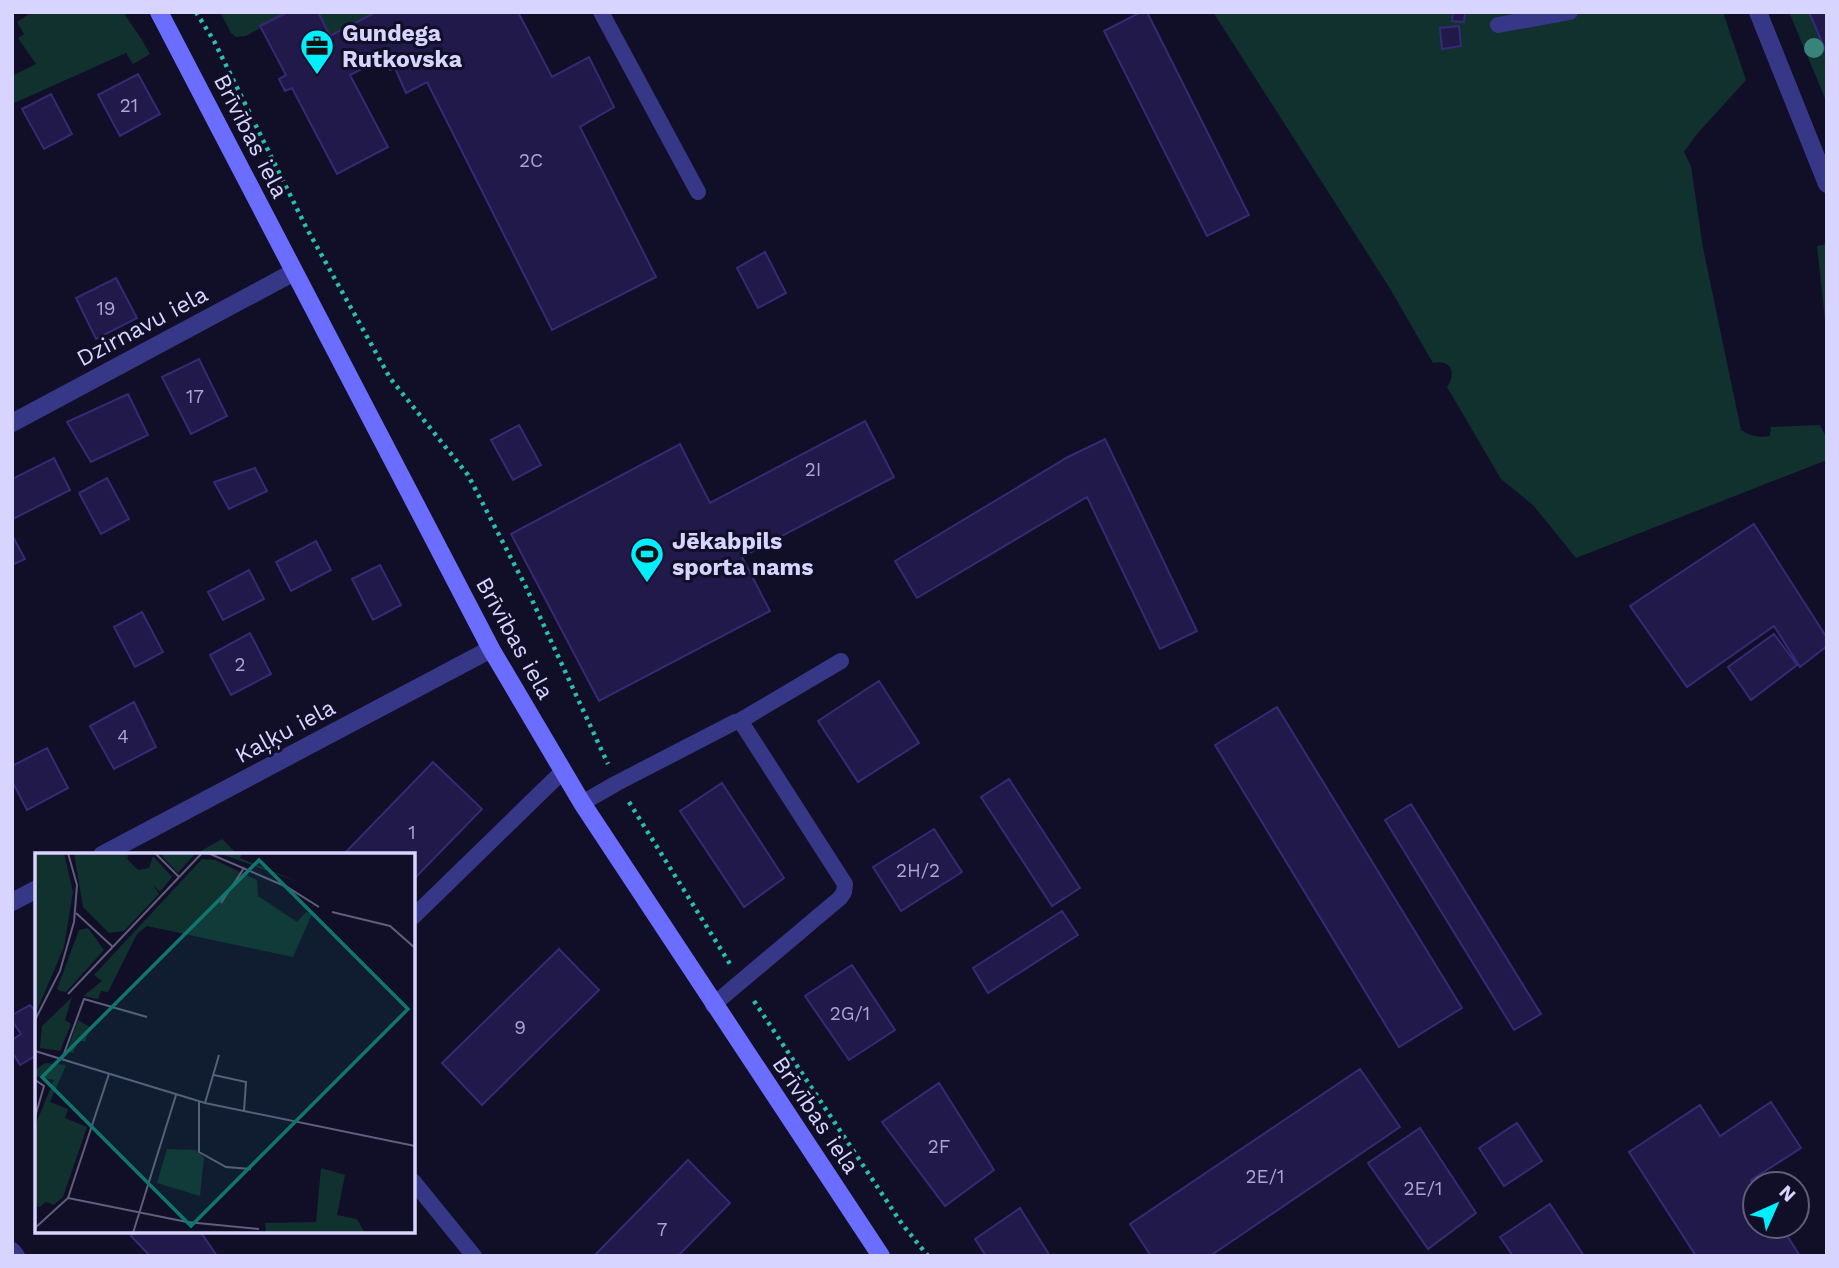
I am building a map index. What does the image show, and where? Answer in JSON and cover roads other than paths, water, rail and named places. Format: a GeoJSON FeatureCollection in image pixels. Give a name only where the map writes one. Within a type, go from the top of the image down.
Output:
{"type":"FeatureCollection","features":[{"type":"Feature","properties":{"kind":"main road","name":"Brīvības iela"},"geometry":{"type":"LineString","coordinates":[[159,12],[491,649],[582,803],[881,1256]]}},
{"type":"Feature","properties":{"kind":"street"},"geometry":{"type":"LineString","coordinates":[[1758,12],[1827,184]]}},
{"type":"Feature","properties":{"kind":"street","name":"Dzirnavu iela"},"geometry":{"type":"LineString","coordinates":[[12,423],[294,272]]}},
{"type":"Feature","properties":{"kind":"street","name":"Kaļķu iela"},"geometry":{"type":"LineString","coordinates":[[106,853],[491,649]]}},
{"type":"Feature","properties":{"kind":"street"},"geometry":{"type":"LineString","coordinates":[[12,902],[35,891]]}},
{"type":"Feature","properties":{"kind":"street"},"geometry":{"type":"LineString","coordinates":[[12,1251],[16,1256]]}},
{"type":"Feature","properties":{"kind":"lane"},"geometry":{"type":"LineString","coordinates":[[601,12],[698,192]]}},
{"type":"Feature","properties":{"kind":"lane"},"geometry":{"type":"LineString","coordinates":[[1498,25],[1570,12]]}},
{"type":"Feature","properties":{"kind":"lane"},"geometry":{"type":"LineString","coordinates":[[582,803],[738,722],[841,661]]}},
{"type":"Feature","properties":{"kind":"lane"},"geometry":{"type":"LineString","coordinates":[[713,1005],[840,898],[845,884],[743,725],[738,722]]}},
{"type":"Feature","properties":{"kind":"lane"},"geometry":{"type":"LineString","coordinates":[[415,915],[562,771]]}},
{"type":"Feature","properties":{"kind":"lane"},"geometry":{"type":"LineString","coordinates":[[415,1183],[474,1256]]}},
{"type":"Feature","properties":{"kind":"place","name":"Gundega Rutkovska"},"geometry":{"type":"Point","coordinates":[317,76]}},
{"type":"Feature","properties":{"kind":"place","name":"Jēkabpils sporta nams"},"geometry":{"type":"Point","coordinates":[647,584]}}]}
